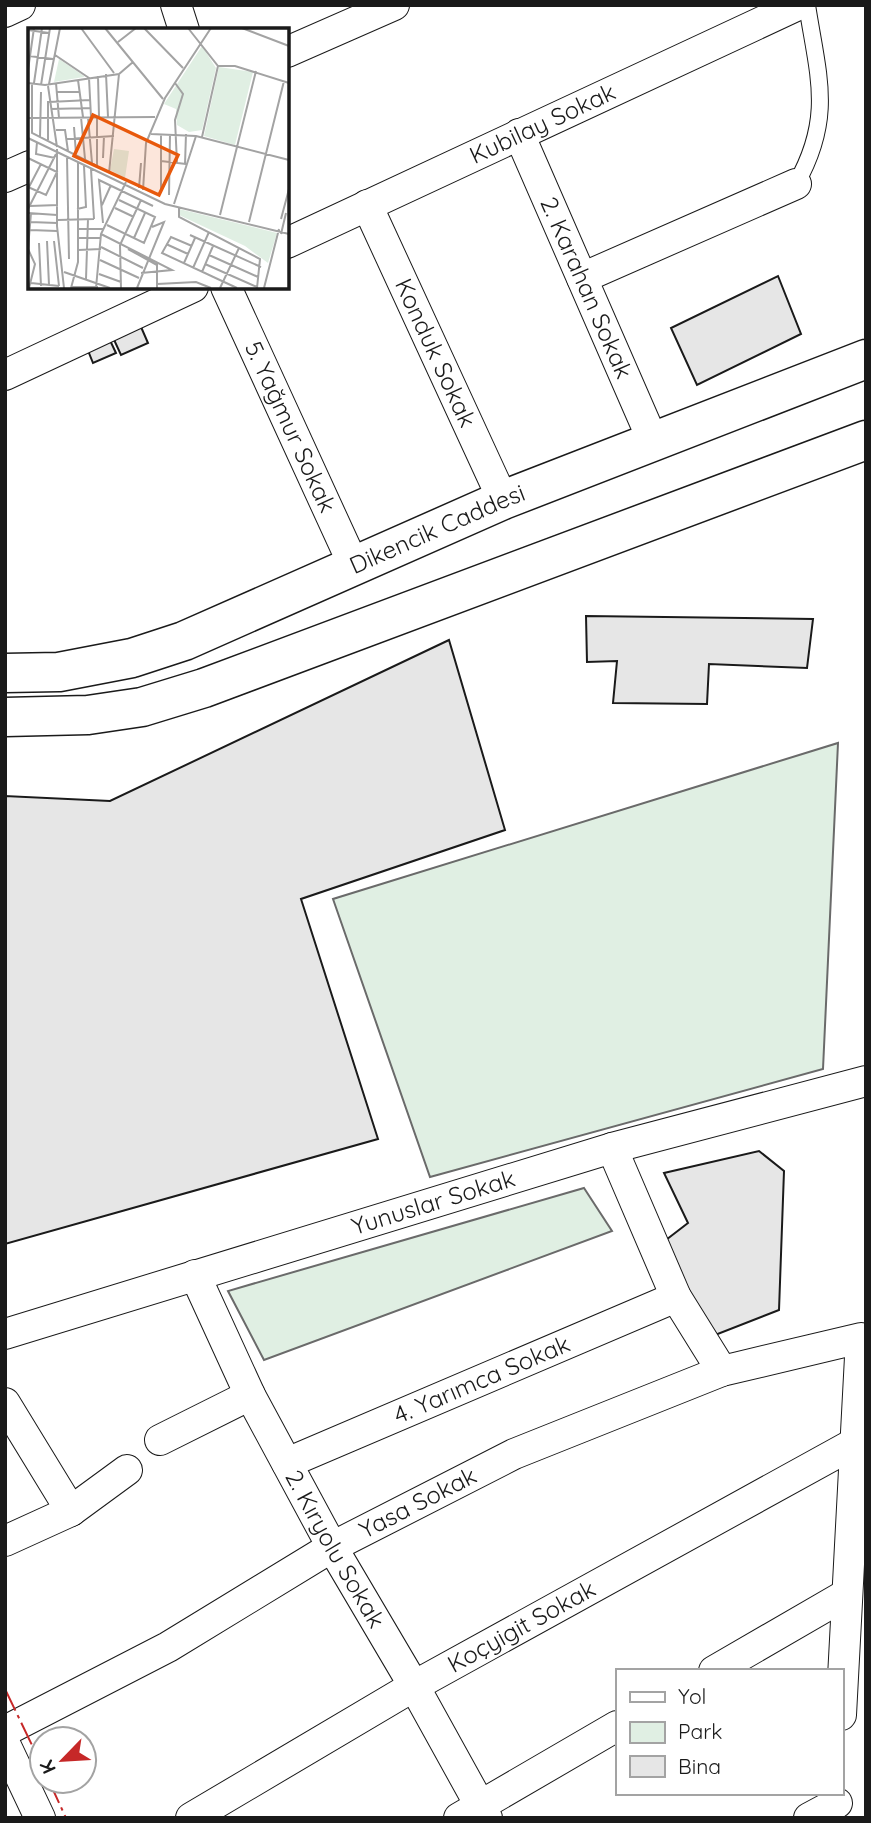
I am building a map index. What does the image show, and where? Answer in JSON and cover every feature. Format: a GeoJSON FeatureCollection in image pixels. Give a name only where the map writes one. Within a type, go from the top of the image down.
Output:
{"type":"FeatureCollection","features":[{"type":"Feature","properties":{"kind":"main road","name":"Dikencik Caddesi"},"geometry":{"type":"LineString","coordinates":[[5,673],[59,672],[132,658],[184,641],[503,500],[866,359]]}},
{"type":"Feature","properties":{"kind":"main road"},"geometry":{"type":"LineString","coordinates":[[5,717],[88,715],[142,707],[204,688],[866,440]]}},
{"type":"Feature","properties":{"kind":"street"},"geometry":{"type":"LineString","coordinates":[[5,12],[20,5]]}},
{"type":"Feature","properties":{"kind":"street"},"geometry":{"type":"LineString","coordinates":[[176,5],[183,28]]}},
{"type":"Feature","properties":{"kind":"street"},"geometry":{"type":"LineString","coordinates":[[289,51],[394,5]]}},
{"type":"Feature","properties":{"kind":"street","name":"Kubilay Sokak"},"geometry":{"type":"LineString","coordinates":[[289,242],[798,5]]}},
{"type":"Feature","properties":{"kind":"street","name":"2. Karahan Sokak"},"geometry":{"type":"LineString","coordinates":[[519,134],[653,441]]}},
{"type":"Feature","properties":{"kind":"street"},"geometry":{"type":"LineString","coordinates":[[5,177],[28,167]]}},
{"type":"Feature","properties":{"kind":"street"},"geometry":{"type":"LineString","coordinates":[[582,278],[796,184]]}},
{"type":"Feature","properties":{"kind":"street","name":"Konduk Sokak"},"geometry":{"type":"LineString","coordinates":[[367,205],[503,500]]}},
{"type":"Feature","properties":{"kind":"street"},"geometry":{"type":"LineString","coordinates":[[5,375],[189,289]]}},
{"type":"Feature","properties":{"kind":"street","name":"5. Yağmur Sokak"},"geometry":{"type":"LineString","coordinates":[[227,289],[354,566]]}},
{"type":"Feature","properties":{"kind":"street","name":"Yunuslar Sokak"},"geometry":{"type":"LineString","coordinates":[[5,1334],[612,1147],[866,1081]]}},
{"type":"Feature","properties":{"kind":"street"},"geometry":{"type":"LineString","coordinates":[[612,1147],[676,1297],[722,1371]]}},
{"type":"Feature","properties":{"kind":"street","name":"2. Kıryolu Sokak"},"geometry":{"type":"LineString","coordinates":[[195,1275],[250,1395],[332,1547],[414,1686],[475,1814]]}},
{"type":"Feature","properties":{"kind":"street","name":"4. Yarımca Sokak"},"geometry":{"type":"LineString","coordinates":[[287,1463],[676,1297]]}},
{"type":"Feature","properties":{"kind":"street","name":"Yasa Sokak"},"geometry":{"type":"LineString","coordinates":[[5,1731],[168,1647],[332,1547],[514,1454],[722,1371],[861,1338],[855,1443]]}},
{"type":"Feature","properties":{"kind":"street"},"geometry":{"type":"LineString","coordinates":[[160,1440],[250,1395]]}},
{"type":"Feature","properties":{"kind":"street"},"geometry":{"type":"LineString","coordinates":[[5,1403],[71,1511]]}},
{"type":"Feature","properties":{"kind":"street"},"geometry":{"type":"LineString","coordinates":[[843,1675],[855,1443]]}},
{"type":"Feature","properties":{"kind":"street","name":"Koçyigit Sokak"},"geometry":{"type":"LineString","coordinates":[[191,1818],[414,1686],[855,1443]]}},
{"type":"Feature","properties":{"kind":"street"},"geometry":{"type":"LineString","coordinates":[[5,1541],[71,1511],[127,1470]]}},
{"type":"Feature","properties":{"kind":"street"},"geometry":{"type":"LineString","coordinates":[[717,1669],[847,1594]]}},
{"type":"Feature","properties":{"kind":"street"},"geometry":{"type":"LineString","coordinates":[[475,1814],[616,1727]]}},
{"type":"Feature","properties":{"kind":"street"},"geometry":{"type":"LineString","coordinates":[[5,1744],[40,1818]]}},
{"type":"Feature","properties":{"kind":"street"},"geometry":{"type":"LineString","coordinates":[[809,1818],[837,1805]]}},
{"type":"Feature","properties":{"kind":"lane"},"geometry":{"type":"LineString","coordinates":[[796,184],[814,145],[821,100],[807,5]]}},
{"type":"Feature","properties":{"kind":"green space"},"geometry":{"type":"Polygon","coordinates":[[[838,743],[823,1069],[430,1177],[333,899],[838,743]]]}},
{"type":"Feature","properties":{"kind":"green space"},"geometry":{"type":"Polygon","coordinates":[[[584,1188],[612,1231],[264,1360],[228,1291],[584,1188]]]}},
{"type":"Feature","properties":{"kind":"building"},"geometry":{"type":"Polygon","coordinates":[[[778,276],[801,334],[697,385],[671,328],[778,276]]]}},
{"type":"Feature","properties":{"kind":"building"},"geometry":{"type":"Polygon","coordinates":[[[138,320],[148,343],[121,355],[110,331],[138,320]]]}},
{"type":"Feature","properties":{"kind":"building"},"geometry":{"type":"Polygon","coordinates":[[[107,334],[116,353],[93,363],[85,343],[107,334]]]}},
{"type":"Feature","properties":{"kind":"building"},"geometry":{"type":"Polygon","coordinates":[[[586,616],[813,619],[807,668],[709,664],[707,704],[613,703],[617,661],[587,662],[586,616]]]}},
{"type":"Feature","properties":{"kind":"building"},"geometry":{"type":"Polygon","coordinates":[[[449,640],[505,830],[301,899],[378,1139],[5,1244],[5,796],[110,801],[449,640]]]}},
{"type":"Feature","properties":{"kind":"building"},"geometry":{"type":"Polygon","coordinates":[[[759,1151],[784,1171],[779,1310],[710,1337],[662,1243],[688,1223],[664,1173],[759,1151]]]}},
{"type":"Feature","properties":{"kind":"power"},"geometry":{"type":"LineString","coordinates":[[5,1689],[28,1737]]}},
{"type":"Feature","properties":{"kind":"power"},"geometry":{"type":"LineString","coordinates":[[55,1795],[66,1818]]}}]}
